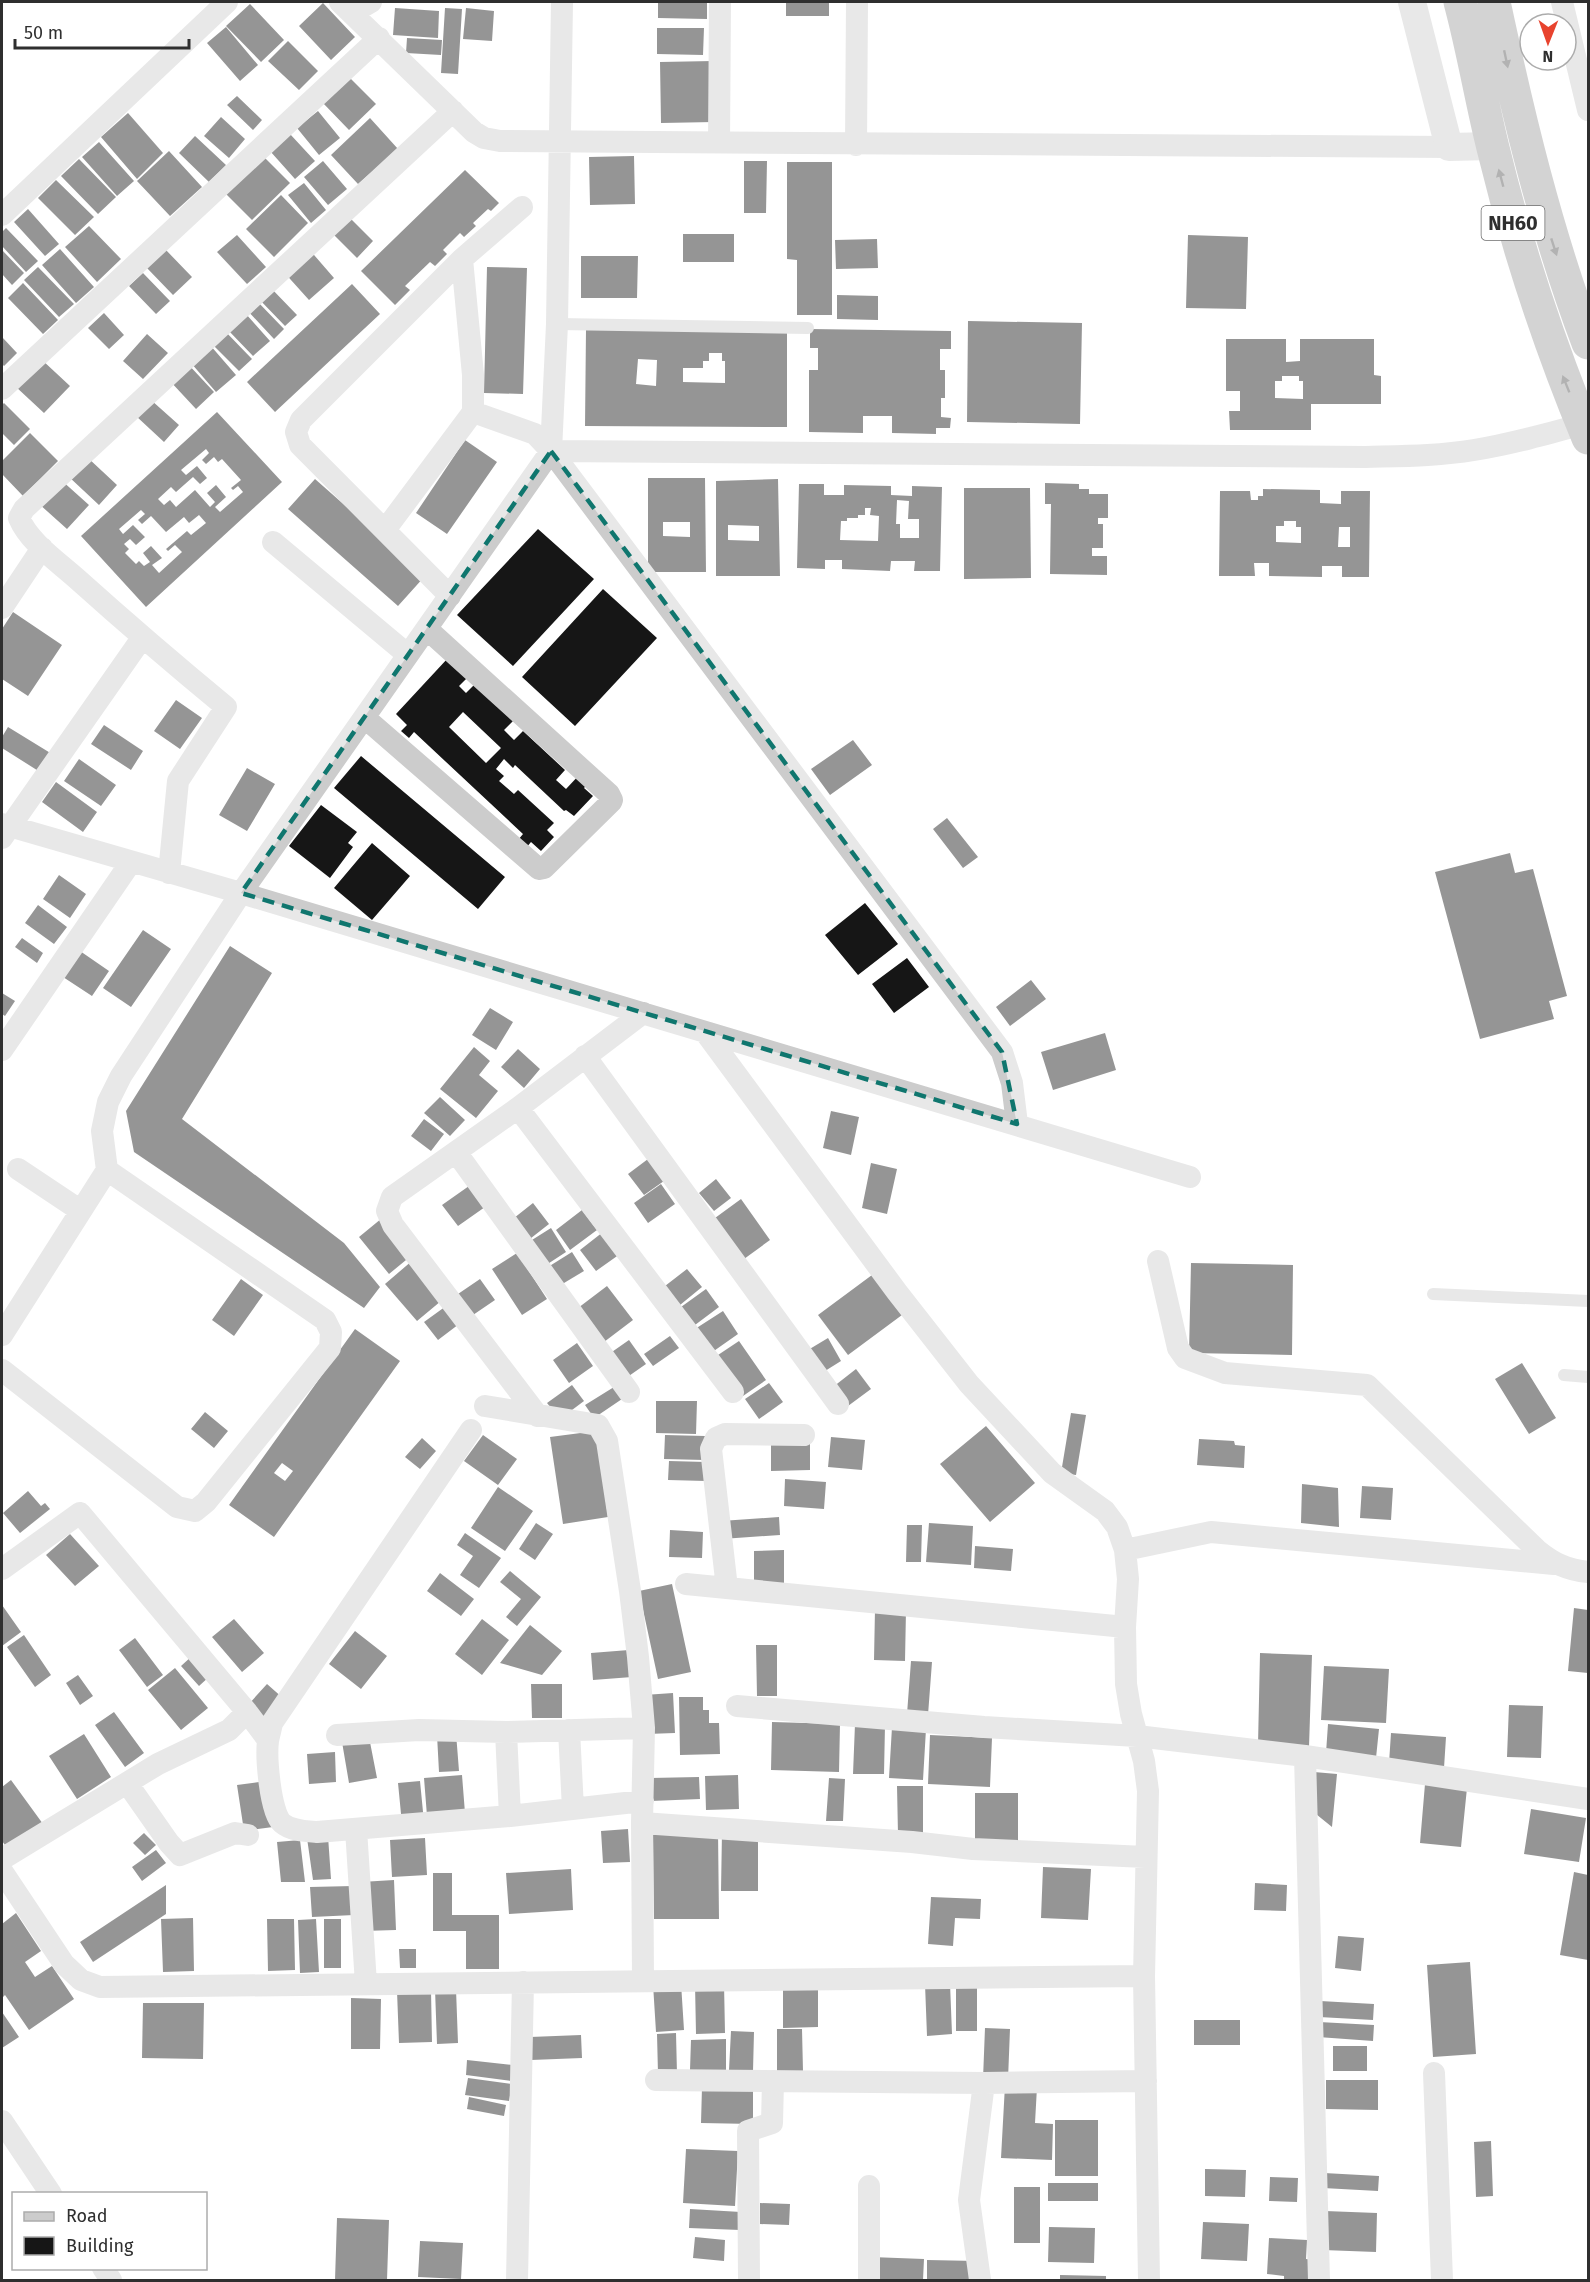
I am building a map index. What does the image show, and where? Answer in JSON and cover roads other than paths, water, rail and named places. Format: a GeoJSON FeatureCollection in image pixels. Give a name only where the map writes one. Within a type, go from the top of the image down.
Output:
{"type":"FeatureCollection","features":[{"type":"Feature","properties":{"kind":"highway","name":"NH60"},"geometry":{"type":"LineString","coordinates":[[1460,2],[1492,147],[1536,300],[1564,380],[1586,431]]}},
{"type":"Feature","properties":{"kind":"highway","name":"NH60"},"geometry":{"type":"LineString","coordinates":[[1494,2],[1534,176],[1553,244],[1588,344]]}},
{"type":"Feature","properties":{"kind":"street"},"geometry":{"type":"LineString","coordinates":[[2,215],[227,2]]}},
{"type":"Feature","properties":{"kind":"street"},"geometry":{"type":"LineString","coordinates":[[2,1335],[107,1170],[102,1131],[108,1102],[121,1076],[241,893],[551,451],[557,324],[562,2]]}},
{"type":"Feature","properties":{"kind":"street"},"geometry":{"type":"LineString","coordinates":[[719,142],[720,2]]}},
{"type":"Feature","properties":{"kind":"street"},"geometry":{"type":"LineString","coordinates":[[856,145],[857,2]]}},
{"type":"Feature","properties":{"kind":"street"},"geometry":{"type":"LineString","coordinates":[[1412,2],[1449,147]]}},
{"type":"Feature","properties":{"kind":"street"},"geometry":{"type":"LineString","coordinates":[[1563,2],[1588,110]]}},
{"type":"Feature","properties":{"kind":"street"},"geometry":{"type":"LineString","coordinates":[[354,5],[379,38],[474,132],[484,138],[500,141],[856,145],[1492,147]]}},
{"type":"Feature","properties":{"kind":"street"},"geometry":{"type":"LineString","coordinates":[[2,389],[379,38]]}},
{"type":"Feature","properties":{"kind":"street"},"geometry":{"type":"LineString","coordinates":[[169,873],[178,781],[226,707],[142,638],[42,548],[23,529],[19,518],[24,509],[453,111]]}},
{"type":"Feature","properties":{"kind":"street"},"geometry":{"type":"LineString","coordinates":[[450,596],[300,445],[296,432],[301,420],[462,260],[522,207]]}},
{"type":"Feature","properties":{"kind":"street"},"geometry":{"type":"LineString","coordinates":[[385,530],[473,412],[473,375],[462,260]]}},
{"type":"Feature","properties":{"kind":"street"},"geometry":{"type":"LineString","coordinates":[[473,412],[535,434],[551,451],[1002,1052],[1012,1083],[1017,1124]]}},
{"type":"Feature","properties":{"kind":"street"},"geometry":{"type":"LineString","coordinates":[[551,451],[1366,457],[1426,455],[1472,450],[1586,431]]}},
{"type":"Feature","properties":{"kind":"street"},"geometry":{"type":"LineString","coordinates":[[273,542],[408,655]]}},
{"type":"Feature","properties":{"kind":"street"},"geometry":{"type":"LineString","coordinates":[[2,608],[42,548]]}},
{"type":"Feature","properties":{"kind":"street"},"geometry":{"type":"LineString","coordinates":[[365,718],[539,869],[544,868],[611,802],[609,794],[427,629]]}},
{"type":"Feature","properties":{"kind":"street"},"geometry":{"type":"LineString","coordinates":[[142,638],[4,830],[241,893],[1190,1177]]}},
{"type":"Feature","properties":{"kind":"street"},"geometry":{"type":"LineString","coordinates":[[2,1050],[131,862]]}},
{"type":"Feature","properties":{"kind":"street"},"geometry":{"type":"LineString","coordinates":[[538,1416],[393,1225],[387,1210],[392,1197],[518,1108],[643,1013]]}},
{"type":"Feature","properties":{"kind":"street"},"geometry":{"type":"LineString","coordinates":[[705,1032],[897,1292],[969,1384],[1052,1473],[1105,1511],[1117,1527],[1125,1550],[1128,1578],[1125,1684],[1144,1761],[1148,1791],[1144,1976],[1149,2280]]}},
{"type":"Feature","properties":{"kind":"street"},"geometry":{"type":"LineString","coordinates":[[585,1056],[838,1404]]}},
{"type":"Feature","properties":{"kind":"street"},"geometry":{"type":"LineString","coordinates":[[518,1108],[733,1392]]}},
{"type":"Feature","properties":{"kind":"street"},"geometry":{"type":"LineString","coordinates":[[456,1152],[629,1392]]}},
{"type":"Feature","properties":{"kind":"street"},"geometry":{"type":"LineString","coordinates":[[18,1169],[81,1211]]}},
{"type":"Feature","properties":{"kind":"street"},"geometry":{"type":"LineString","coordinates":[[2,1370],[177,1508],[195,1511],[206,1502],[330,1348],[331,1332],[325,1320],[107,1170]]}},
{"type":"Feature","properties":{"kind":"street"},"geometry":{"type":"LineString","coordinates":[[1158,1261],[1178,1348],[1185,1358],[1225,1373],[1367,1385],[1554,1564]]}},
{"type":"Feature","properties":{"kind":"street"},"geometry":{"type":"LineString","coordinates":[[485,1406],[598,1425],[607,1441],[633,1613],[644,1728],[644,1980]]}},
{"type":"Feature","properties":{"kind":"street"},"geometry":{"type":"LineString","coordinates":[[471,1430],[272,1723],[268,1740],[274,1812],[282,1823],[299,1831],[317,1832],[573,1809],[643,1812],[973,1849],[1145,1857]]}},
{"type":"Feature","properties":{"kind":"street"},"geometry":{"type":"LineString","coordinates":[[727,1588],[711,1449],[716,1438],[725,1434],[804,1435]]}},
{"type":"Feature","properties":{"kind":"street"},"geometry":{"type":"LineString","coordinates":[[2,1569],[80,1513],[268,1740]]}},
{"type":"Feature","properties":{"kind":"street"},"geometry":{"type":"LineString","coordinates":[[1125,1550],[1211,1532],[1554,1564],[1574,1571],[1588,1572]]}},
{"type":"Feature","properties":{"kind":"street"},"geometry":{"type":"LineString","coordinates":[[686,1584],[1125,1627]]}},
{"type":"Feature","properties":{"kind":"street"},"geometry":{"type":"LineString","coordinates":[[737,1706],[984,1727],[1137,1736],[1305,1756],[1588,1799]]}},
{"type":"Feature","properties":{"kind":"street"},"geometry":{"type":"LineString","coordinates":[[2,1859],[158,1764],[229,1730],[247,1712]]}},
{"type":"Feature","properties":{"kind":"street"},"geometry":{"type":"LineString","coordinates":[[337,1735],[419,1730],[506,1732],[644,1728]]}},
{"type":"Feature","properties":{"kind":"street"},"geometry":{"type":"LineString","coordinates":[[569,1730],[573,1809]]}},
{"type":"Feature","properties":{"kind":"street"},"geometry":{"type":"LineString","coordinates":[[506,1732],[510,1816]]}},
{"type":"Feature","properties":{"kind":"street"},"geometry":{"type":"LineString","coordinates":[[1305,1756],[1320,2280]]}},
{"type":"Feature","properties":{"kind":"street"},"geometry":{"type":"LineString","coordinates":[[127,1783],[180,1855],[235,1833],[248,1835]]}},
{"type":"Feature","properties":{"kind":"street"},"geometry":{"type":"LineString","coordinates":[[356,1829],[366,1984]]}},
{"type":"Feature","properties":{"kind":"street"},"geometry":{"type":"LineString","coordinates":[[2,1871],[64,1964],[81,1980],[100,1987],[1144,1976]]}},
{"type":"Feature","properties":{"kind":"street"},"geometry":{"type":"LineString","coordinates":[[517,2280],[523,1982]]}},
{"type":"Feature","properties":{"kind":"street"},"geometry":{"type":"LineString","coordinates":[[1434,2073],[1442,2280]]}},
{"type":"Feature","properties":{"kind":"street"},"geometry":{"type":"LineString","coordinates":[[656,2080],[984,2083],[1146,2081]]}},
{"type":"Feature","properties":{"kind":"street"},"geometry":{"type":"LineString","coordinates":[[749,2280],[748,2131],[772,2123],[773,2081]]}},
{"type":"Feature","properties":{"kind":"street"},"geometry":{"type":"LineString","coordinates":[[981,2280],[969,2200],[984,2083]]}},
{"type":"Feature","properties":{"kind":"street"},"geometry":{"type":"LineString","coordinates":[[2,2121],[50,2192]]}},
{"type":"Feature","properties":{"kind":"street"},"geometry":{"type":"LineString","coordinates":[[868,2186],[869,2280]]}},
{"type":"Feature","properties":{"kind":"lane"},"geometry":{"type":"LineString","coordinates":[[557,324],[808,328]]}},
{"type":"Feature","properties":{"kind":"lane"},"geometry":{"type":"LineString","coordinates":[[1433,1294],[1588,1301]]}},
{"type":"Feature","properties":{"kind":"lane"},"geometry":{"type":"LineString","coordinates":[[1564,1375],[1588,1377]]}}]}
